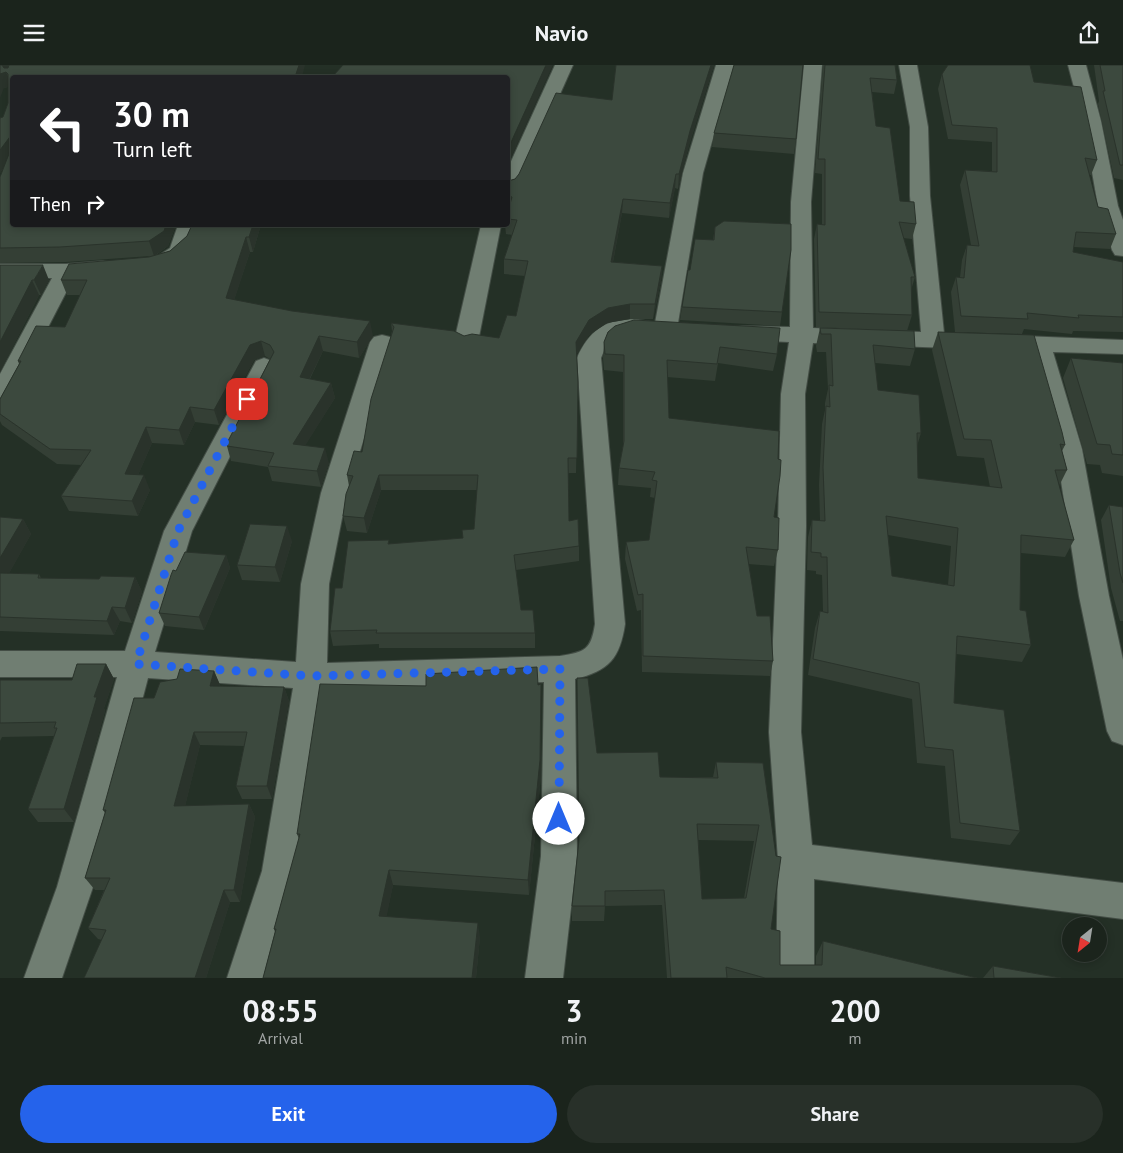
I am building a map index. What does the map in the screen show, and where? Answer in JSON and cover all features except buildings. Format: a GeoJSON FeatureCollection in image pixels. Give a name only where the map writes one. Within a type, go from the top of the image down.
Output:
{"type":"FeatureCollection","features":[{"type":"Feature","properties":{"kind":"street"},"geometry":{"type":"LineString","coordinates":[[510,184],[564,65]]}},
{"type":"Feature","properties":{"kind":"street"},"geometry":{"type":"LineString","coordinates":[[0,664],[136,664],[311,676],[560,669],[584,665],[601,655],[608,643],[610,624],[589,358],[593,345],[608,331],[633,327],[675,329],[693,173],[725,65]]}},
{"type":"Feature","properties":{"kind":"street"},"geometry":{"type":"LineString","coordinates":[[795,978],[796,861],[785,732],[792,526],[793,394],[802,336],[801,202],[813,65]]}},
{"type":"Feature","properties":{"kind":"street"},"geometry":{"type":"LineString","coordinates":[[908,65],[919,127],[920,196],[933,340]]}},
{"type":"Feature","properties":{"kind":"street"},"geometry":{"type":"LineString","coordinates":[[1077,65],[1092,121],[1108,206],[1123,250]]}},
{"type":"Feature","properties":{"kind":"street"},"geometry":{"type":"LineString","coordinates":[[0,271],[66,271],[168,261],[177,255],[187,235],[188,227]]}},
{"type":"Feature","properties":{"kind":"street"},"geometry":{"type":"LineString","coordinates":[[466,342],[491,227]]}},
{"type":"Feature","properties":{"kind":"street"},"geometry":{"type":"LineString","coordinates":[[0,397],[66,271]]}},
{"type":"Feature","properties":{"kind":"street"},"geometry":{"type":"LineString","coordinates":[[724,332],[1123,347]]}},
{"type":"Feature","properties":{"kind":"street"},"geometry":{"type":"LineString","coordinates":[[246,978],[280,871],[311,676],[315,584],[334,493],[382,342]]}},
{"type":"Feature","properties":{"kind":"street"},"geometry":{"type":"LineString","coordinates":[[1039,345],[1069,449],[1094,596],[1123,731]]}},
{"type":"Feature","properties":{"kind":"street"},"geometry":{"type":"LineString","coordinates":[[43,978],[75,887],[136,664],[178,531],[264,366]]}},
{"type":"Feature","properties":{"kind":"street"},"geometry":{"type":"LineString","coordinates":[[544,978],[558,856],[560,669]]}},
{"type":"Feature","properties":{"kind":"street"},"geometry":{"type":"LineString","coordinates":[[796,861],[1123,901]]}},
{"type":"Feature","properties":{"kind":"route"},"geometry":{"type":"LineString","coordinates":[[247,399],[178,531],[136,664],[311,676],[560,669],[559,819]]}}]}
